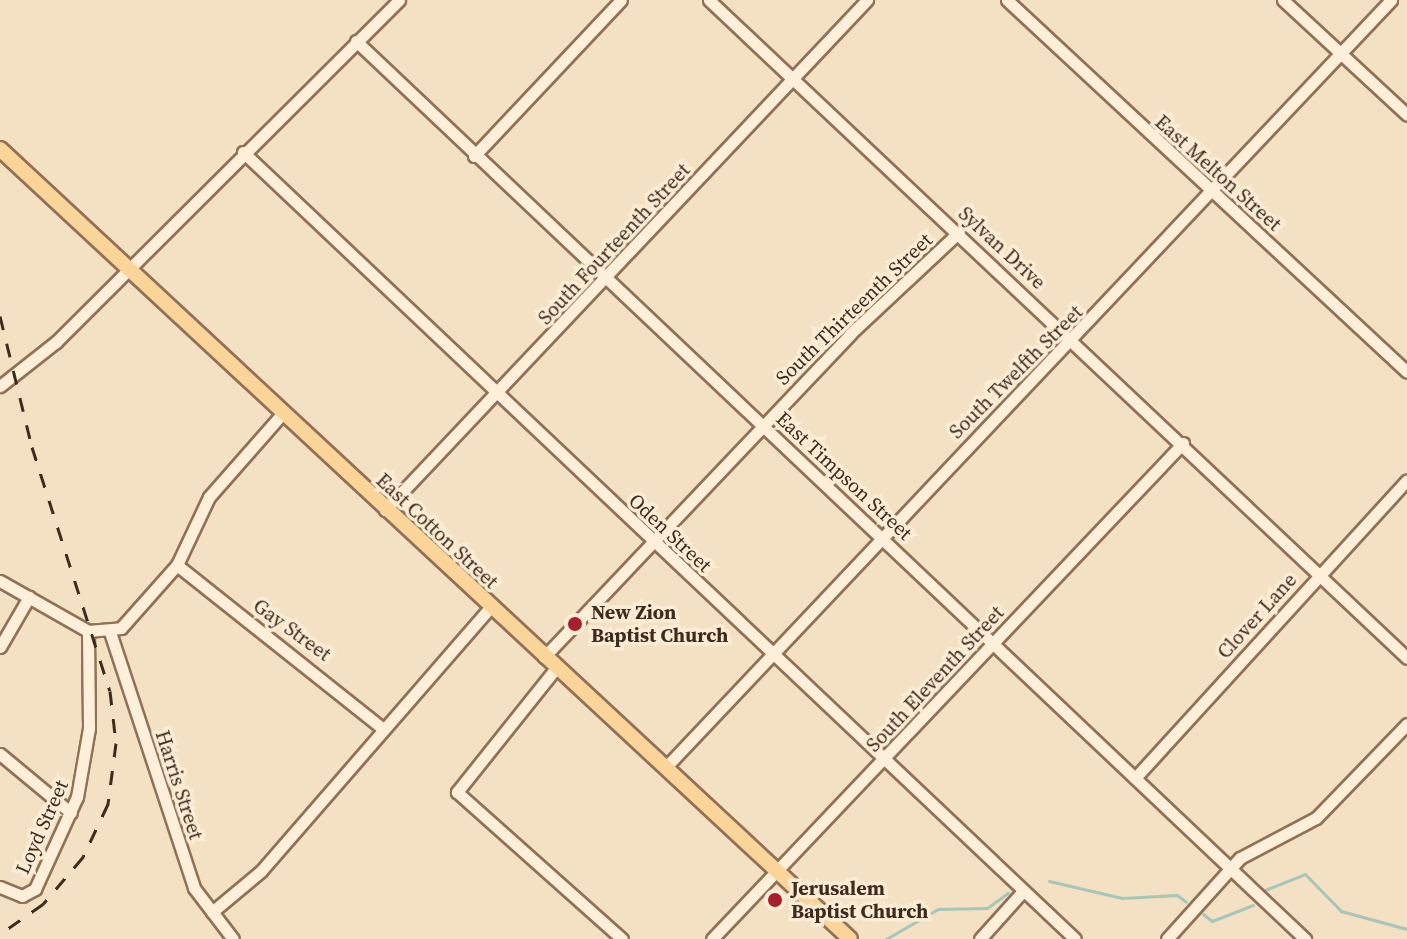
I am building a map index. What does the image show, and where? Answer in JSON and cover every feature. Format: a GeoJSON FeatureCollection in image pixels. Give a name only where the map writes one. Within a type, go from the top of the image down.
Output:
{"type":"FeatureCollection","features":[{"type":"Feature","properties":{"kind":"main road","name":"East Cotton Street"},"geometry":{"type":"LineString","coordinates":[[0,149],[490,608],[850,939]]}},
{"type":"Feature","properties":{"kind":"street"},"geometry":{"type":"LineString","coordinates":[[0,386],[56,342],[243,152],[399,0]]}},
{"type":"Feature","properties":{"kind":"street"},"geometry":{"type":"LineString","coordinates":[[474,156],[621,0]]}},
{"type":"Feature","properties":{"kind":"street","name":"Sylvan Drive"},"geometry":{"type":"LineString","coordinates":[[709,0],[1075,340],[1321,572],[1407,658]]}},
{"type":"Feature","properties":{"kind":"street","name":"South Fourteenth Street"},"geometry":{"type":"LineString","coordinates":[[385,510],[867,0]]}},
{"type":"Feature","properties":{"kind":"street","name":"East Melton Street"},"geometry":{"type":"LineString","coordinates":[[1007,0],[1213,195],[1407,372]]}},
{"type":"Feature","properties":{"kind":"street"},"geometry":{"type":"LineString","coordinates":[[1283,0],[1407,115]]}},
{"type":"Feature","properties":{"kind":"street","name":"South Twelfth Street"},"geometry":{"type":"LineString","coordinates":[[665,768],[881,536],[1213,195],[1391,0]]}},
{"type":"Feature","properties":{"kind":"street","name":"East Timpson Street"},"geometry":{"type":"LineString","coordinates":[[356,41],[604,280],[995,642],[1305,939]]}},
{"type":"Feature","properties":{"kind":"street","name":"Oden Street"},"geometry":{"type":"LineString","coordinates":[[243,152],[1075,939]]}},
{"type":"Feature","properties":{"kind":"street","name":"South Thirteenth Street"},"geometry":{"type":"LineString","coordinates":[[544,657],[655,543],[763,424],[959,232]]}},
{"type":"Feature","properties":{"kind":"street"},"geometry":{"type":"LineString","coordinates":[[0,581],[88,631],[110,632],[126,624],[177,565],[203,506],[282,414]]}},
{"type":"Feature","properties":{"kind":"street","name":"South Eleventh Street"},"geometry":{"type":"LineString","coordinates":[[712,939],[1183,443]]}},
{"type":"Feature","properties":{"kind":"street","name":"Clover Lane"},"geometry":{"type":"LineString","coordinates":[[1135,778],[1407,480]]}},
{"type":"Feature","properties":{"kind":"street","name":"Gay Street"},"geometry":{"type":"LineString","coordinates":[[177,565],[382,728]]}},
{"type":"Feature","properties":{"kind":"street"},"geometry":{"type":"LineString","coordinates":[[0,647],[29,597]]}},
{"type":"Feature","properties":{"kind":"street"},"geometry":{"type":"LineString","coordinates":[[212,912],[261,871],[382,728],[490,608]]}},
{"type":"Feature","properties":{"kind":"street","name":"Loyd Street"},"geometry":{"type":"LineString","coordinates":[[0,887],[30,893],[71,813],[86,758],[88,631]]}},
{"type":"Feature","properties":{"kind":"street","name":"Harris Street"},"geometry":{"type":"LineString","coordinates":[[110,632],[194,888],[233,939]]}},
{"type":"Feature","properties":{"kind":"street"},"geometry":{"type":"LineString","coordinates":[[556,668],[457,792],[622,939]]}},
{"type":"Feature","properties":{"kind":"street"},"geometry":{"type":"LineString","coordinates":[[1167,939],[1230,868],[1254,846],[1325,811],[1407,724]]}},
{"type":"Feature","properties":{"kind":"street"},"geometry":{"type":"LineString","coordinates":[[0,754],[71,813]]}},
{"type":"Feature","properties":{"kind":"street"},"geometry":{"type":"LineString","coordinates":[[980,939],[1023,891]]}},
{"type":"Feature","properties":{"kind":"waterway"},"geometry":{"type":"LineString","coordinates":[[1265,890],[1305,874],[1341,911],[1407,929]]}},
{"type":"Feature","properties":{"kind":"waterway"},"geometry":{"type":"LineString","coordinates":[[1049,881],[1122,898],[1177,895],[1186,902]]}},
{"type":"Feature","properties":{"kind":"waterway"},"geometry":{"type":"LineString","coordinates":[[886,939],[938,909],[987,908],[1008,893]]}},
{"type":"Feature","properties":{"kind":"waterway"},"geometry":{"type":"LineString","coordinates":[[1203,914],[1212,921],[1253,905]]}},
{"type":"Feature","properties":{"kind":"railway"},"geometry":{"type":"LineString","coordinates":[[0,316],[32,447],[110,691],[116,743],[108,804],[83,857],[43,904],[0,934]]}},
{"type":"Feature","properties":{"kind":"place","name":"New Zion Baptist Church"},"geometry":{"type":"Point","coordinates":[575,624]}},
{"type":"Feature","properties":{"kind":"place","name":"Jerusalem Baptist Church"},"geometry":{"type":"Point","coordinates":[775,900]}}]}
